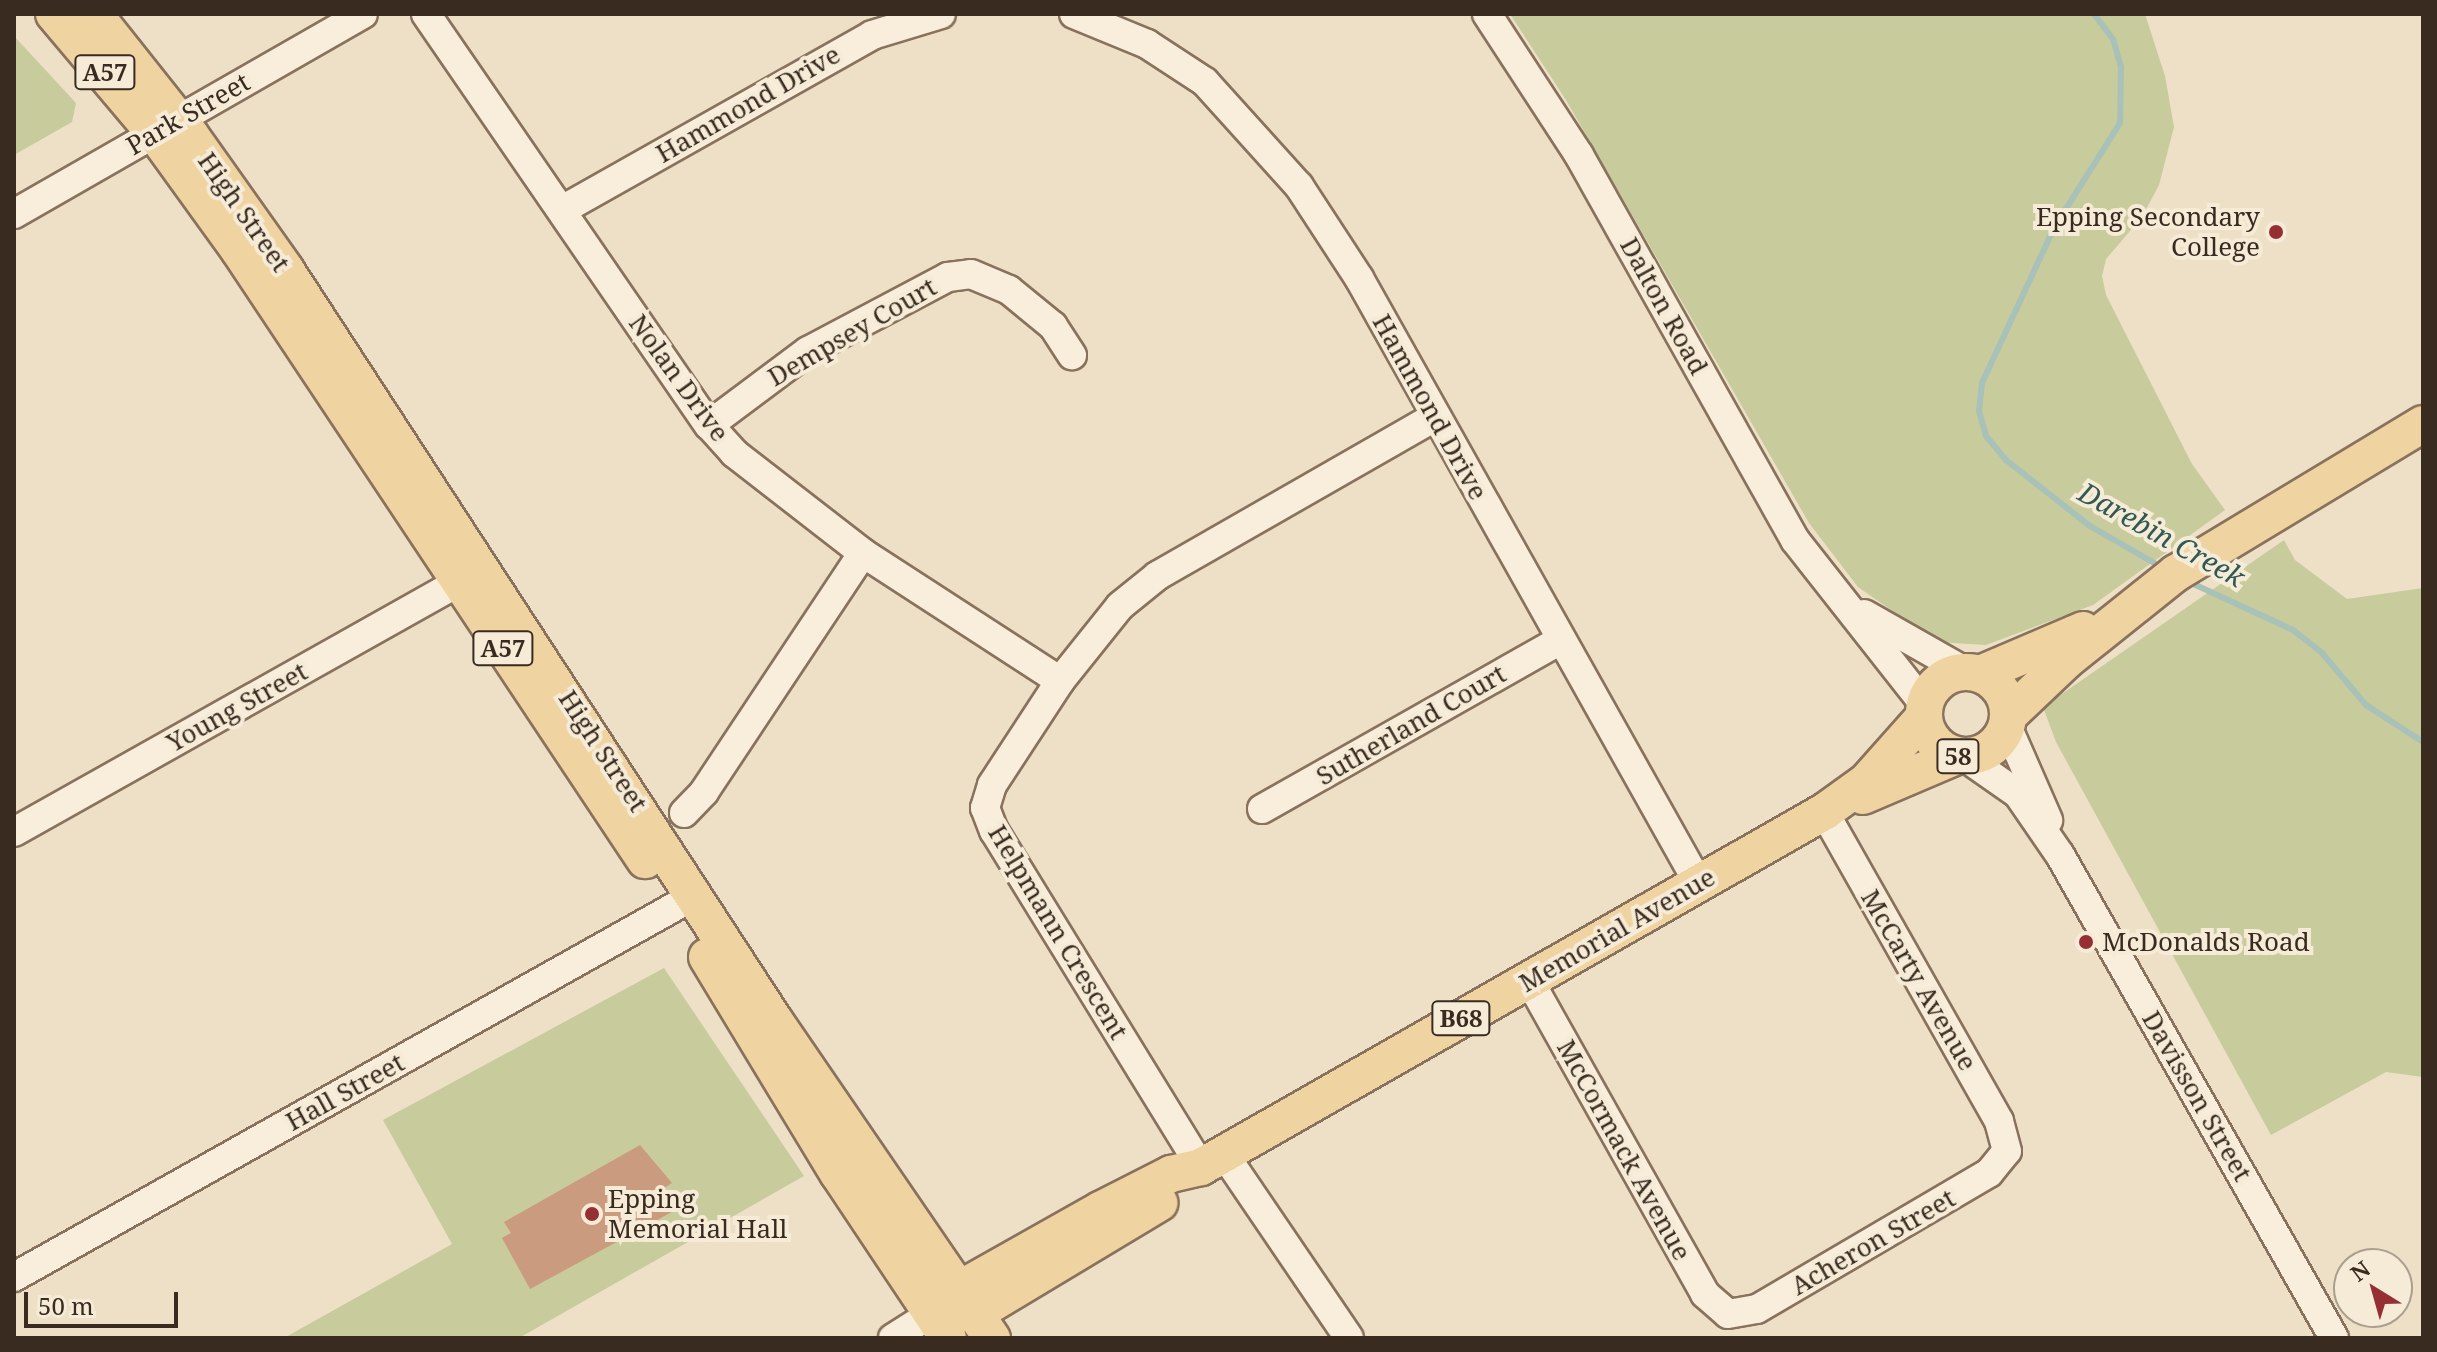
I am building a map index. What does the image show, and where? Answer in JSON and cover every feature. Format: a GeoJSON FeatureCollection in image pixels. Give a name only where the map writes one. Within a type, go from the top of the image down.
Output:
{"type":"FeatureCollection","features":[{"type":"Feature","properties":{"kind":"main road","name":"High Street"},"geometry":{"type":"LineString","coordinates":[[54,14],[165,125],[285,269],[629,789],[774,1020],[976,1313]]}},
{"type":"Feature","properties":{"kind":"main road","name":"High Street"},"geometry":{"type":"LineString","coordinates":[[94,14],[252,269],[676,906],[788,1094],[939,1326]]}},
{"type":"Feature","properties":{"kind":"main road","name":"58"},"geometry":{"type":"LineString","coordinates":[[2134,603],[2007,721],[1991,748],[1961,756],[1934,742],[1924,711],[1940,681],[1973,673],[2059,642],[2134,603],[2218,545],[2415,431]]}},
{"type":"Feature","properties":{"kind":"main road","name":"58"},"geometry":{"type":"LineString","coordinates":[[1973,673],[2001,690],[2007,721]]}},
{"type":"Feature","properties":{"kind":"main road","name":"Memorial Avenue"},"geometry":{"type":"LineString","coordinates":[[939,1326],[976,1313],[1100,1210],[1171,1174],[1213,1160],[1824,812],[1867,781],[1924,711]]}},
{"type":"Feature","properties":{"kind":"main road","name":"Memorial Avenue"},"geometry":{"type":"LineString","coordinates":[[1824,812],[1961,756]]}},
{"type":"Feature","properties":{"kind":"street","name":"Park Street"},"geometry":{"type":"LineString","coordinates":[[14,214],[363,14]]}},
{"type":"Feature","properties":{"kind":"street","name":"Nolan Drive"},"geometry":{"type":"LineString","coordinates":[[426,14],[709,425],[764,480],[863,553],[1060,681]]}},
{"type":"Feature","properties":{"kind":"street","name":"Hammond Drive"},"geometry":{"type":"LineString","coordinates":[[562,210],[872,35],[941,14]]}},
{"type":"Feature","properties":{"kind":"street","name":"Hammond Drive"},"geometry":{"type":"LineString","coordinates":[[1074,14],[1115,28],[1179,63],[1263,142],[1332,232],[1699,884]]}},
{"type":"Feature","properties":{"kind":"street","name":"Dalton Road"},"geometry":{"type":"LineString","coordinates":[[1487,14],[1579,155],[1795,540],[1924,711]]}},
{"type":"Feature","properties":{"kind":"street","name":"Dempsey Court"},"geometry":{"type":"LineString","coordinates":[[709,425],[808,351],[948,277],[971,274],[1009,290],[1053,326],[1072,355]]}},
{"type":"Feature","properties":{"kind":"street","name":"Helpmann Crescent"},"geometry":{"type":"LineString","coordinates":[[1213,1160],[994,831],[985,808],[992,785],[1060,681],[1120,606],[1157,576],[1435,417]]}},
{"type":"Feature","properties":{"kind":"street"},"geometry":{"type":"LineString","coordinates":[[684,813],[704,792],[863,553]]}},
{"type":"Feature","properties":{"kind":"street","name":"Young Street"},"geometry":{"type":"LineString","coordinates":[[14,832],[459,582]]}},
{"type":"Feature","properties":{"kind":"street","name":"Dalton Road"},"geometry":{"type":"LineString","coordinates":[[1840,599],[1973,673]]}},
{"type":"Feature","properties":{"kind":"street","name":"Sutherland Court"},"geometry":{"type":"LineString","coordinates":[[1262,809],[1561,640]]}},
{"type":"Feature","properties":{"kind":"street","name":"Davisson Street"},"geometry":{"type":"LineString","coordinates":[[2007,721],[2024,755],[2060,855]]}},
{"type":"Feature","properties":{"kind":"street","name":"Davisson Street"},"geometry":{"type":"LineString","coordinates":[[1961,756],[2018,794],[2060,855],[2334,1338]]}},
{"type":"Feature","properties":{"kind":"street","name":"McCarty Avenue"},"geometry":{"type":"LineString","coordinates":[[1824,812],[1999,1121],[2007,1151]]}},
{"type":"Feature","properties":{"kind":"street","name":"Hall Street"},"geometry":{"type":"LineString","coordinates":[[14,1277],[676,906]]}},
{"type":"Feature","properties":{"kind":"street","name":"McCormack Avenue"},"geometry":{"type":"LineString","coordinates":[[1529,980],[1705,1294],[1728,1314]]}},
{"type":"Feature","properties":{"kind":"street","name":"Acheron Street"},"geometry":{"type":"LineString","coordinates":[[1728,1314],[1757,1309],[1989,1173],[2007,1151]]}},
{"type":"Feature","properties":{"kind":"street"},"geometry":{"type":"LineString","coordinates":[[1213,1160],[1349,1338]]}},
{"type":"Feature","properties":{"kind":"street","name":"Memorial Avenue"},"geometry":{"type":"LineString","coordinates":[[893,1338],[939,1326]]}},
{"type":"Feature","properties":{"kind":"green space"},"geometry":{"type":"Polygon","coordinates":[[[1510,14],[2145,14],[2165,76],[2174,127],[2159,185],[2142,217],[2106,259],[2102,276],[2106,295],[2192,464],[2225,510],[2093,605],[1986,645],[1937,642],[1858,587],[1809,523],[1566,100],[1510,14]]]}},
{"type":"Feature","properties":{"kind":"green space"},"geometry":{"type":"Polygon","coordinates":[[[14,36],[76,103],[72,122],[14,155],[14,36]]]}},
{"type":"Feature","properties":{"kind":"green space"},"geometry":{"type":"Polygon","coordinates":[[[2284,540],[2295,560],[2347,599],[2423,588],[2423,1077],[2386,1072],[2271,1135],[2056,742],[2043,707],[2284,540]]]}},
{"type":"Feature","properties":{"kind":"green space"},"geometry":{"type":"Polygon","coordinates":[[[664,968],[804,1176],[519,1338],[284,1338],[452,1244],[383,1120],[664,968]]]}},
{"type":"Feature","properties":{"kind":"building","name":"Epping Memorial Hall"},"geometry":{"type":"Polygon","coordinates":[[[640,1145],[672,1183],[664,1188],[681,1207],[530,1289],[502,1238],[511,1233],[504,1222],[640,1145]]]}},
{"type":"Feature","properties":{"kind":"waterway","name":"Darebin Creek"},"geometry":{"type":"LineString","coordinates":[[2094,14],[2113,39],[2121,67],[2120,123],[2054,228],[1982,383],[1979,411],[1986,436],[2006,460],[2090,526],[2163,568]]}},
{"type":"Feature","properties":{"kind":"waterway","name":"Darebin Creek"},"geometry":{"type":"LineString","coordinates":[[2187,581],[2293,630],[2322,653],[2366,705],[2423,742]]}},
{"type":"Feature","properties":{"kind":"place","name":"Epping Secondary College"},"geometry":{"type":"Point","coordinates":[2276,232]}},
{"type":"Feature","properties":{"kind":"place","name":"McDonalds Road"},"geometry":{"type":"Point","coordinates":[2086,942]}},
{"type":"Feature","properties":{"kind":"place","name":"Epping Memorial Hall"},"geometry":{"type":"Point","coordinates":[592,1214]}}]}
